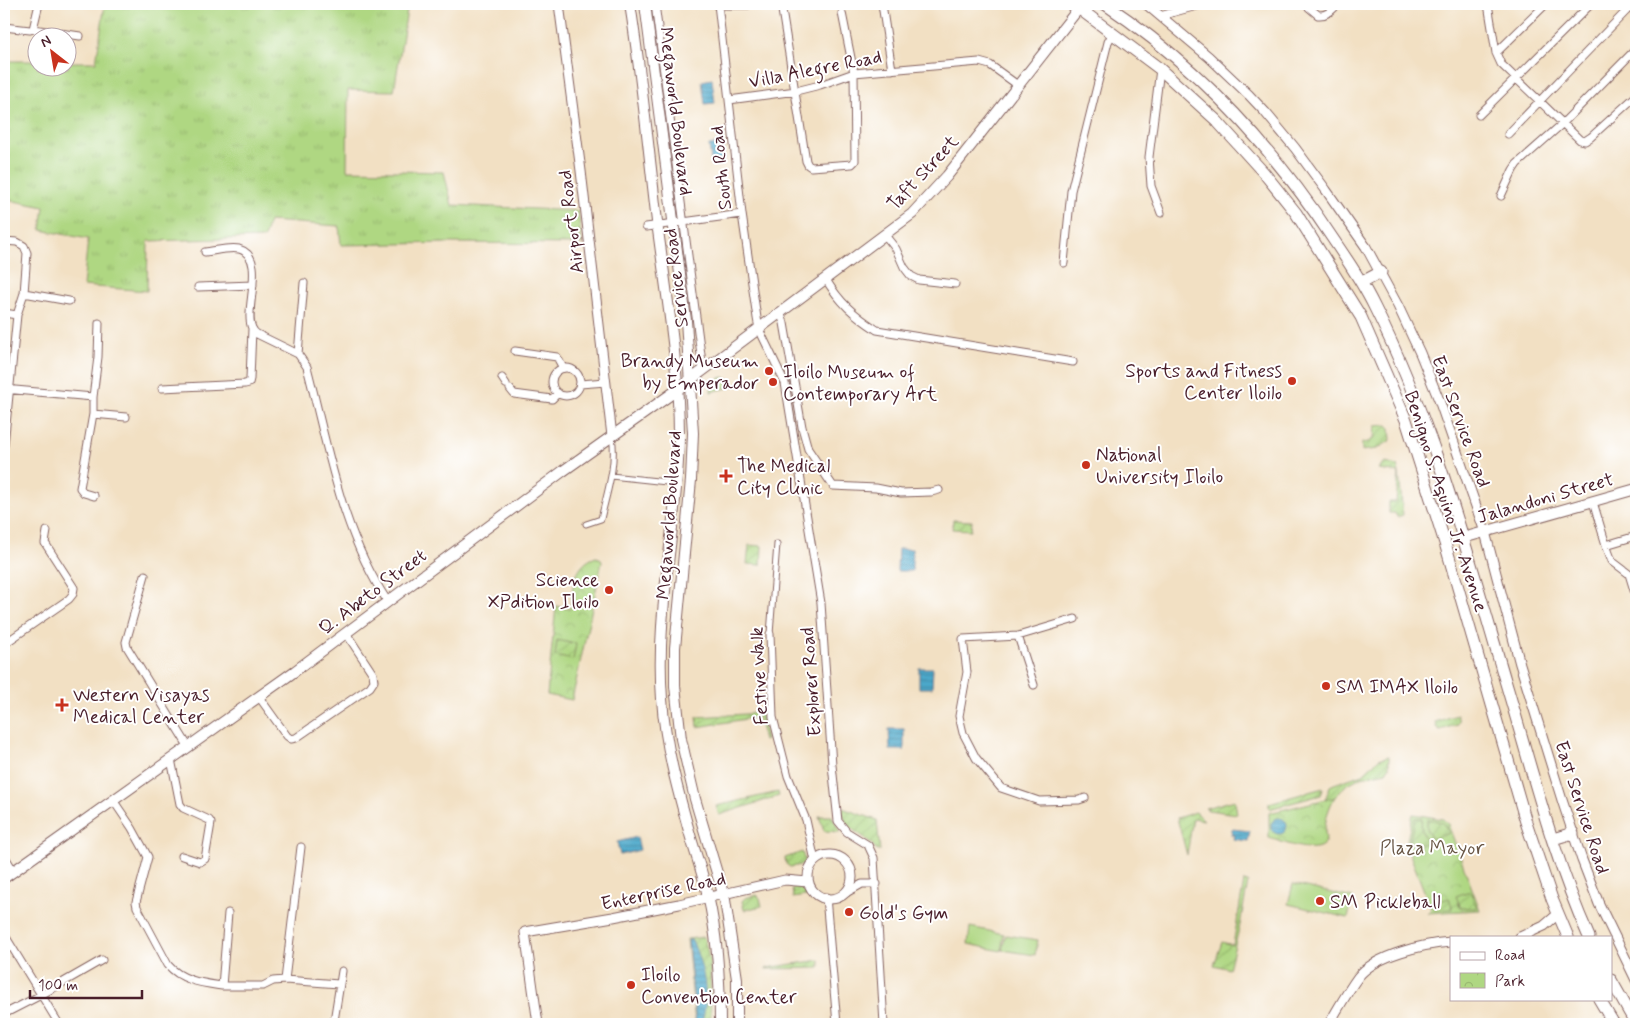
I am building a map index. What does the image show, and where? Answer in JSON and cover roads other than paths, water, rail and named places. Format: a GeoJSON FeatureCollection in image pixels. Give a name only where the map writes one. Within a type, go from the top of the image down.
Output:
{"type":"FeatureCollection","features":[{"type":"Feature","properties":{"kind":"highway","name":"Benigno S. Aquino Jr. Avenue"},"geometry":{"type":"LineString","coordinates":[[1105,4],[1162,45],[1230,107],[1295,183],[1362,282],[1420,408],[1463,538],[1536,788],[1572,896],[1589,936]]}},
{"type":"Feature","properties":{"kind":"highway","name":"Benigno S. Aquino Jr. Avenue"},"geometry":{"type":"LineString","coordinates":[[1076,6],[1160,69],[1216,120],[1280,194],[1306,228],[1361,317],[1406,420],[1445,543],[1526,822],[1568,936]]}},
{"type":"Feature","properties":{"kind":"highway"},"geometry":{"type":"LineString","coordinates":[[1280,194],[1295,183]]}},
{"type":"Feature","properties":{"kind":"highway"},"geometry":{"type":"LineString","coordinates":[[1362,282],[1381,272]]}},
{"type":"Feature","properties":{"kind":"highway"},"geometry":{"type":"LineString","coordinates":[[1553,839],[1573,833]]}},
{"type":"Feature","properties":{"kind":"highway"},"geometry":{"type":"LineString","coordinates":[[1612,982],[1636,1024]]}},
{"type":"Feature","properties":{"kind":"highway"},"geometry":{"type":"LineString","coordinates":[[1600,1000],[1614,1024]]}},
{"type":"Feature","properties":{"kind":"main road","name":"Megaworld Boulevard"},"geometry":{"type":"LineString","coordinates":[[630,4],[677,390],[679,433],[676,483],[662,630],[661,684],[665,730],[673,771],[714,925],[720,979],[720,1024]]}},
{"type":"Feature","properties":{"kind":"main road","name":"Megaworld Boulevard"},"geometry":{"type":"LineString","coordinates":[[645,4],[688,345],[693,433],[691,488],[675,638],[674,686],[686,762],[723,894],[737,978],[737,1024]]}},
{"type":"Feature","properties":{"kind":"main road","name":"Taft Street"},"geometry":{"type":"LineString","coordinates":[[759,329],[912,214],[947,176],[1019,86],[1076,6]]}},
{"type":"Feature","properties":{"kind":"main road"},"geometry":{"type":"LineString","coordinates":[[653,183],[657,189],[662,191],[668,180]]}},
{"type":"Feature","properties":{"kind":"main road"},"geometry":{"type":"LineString","coordinates":[[662,261],[669,251],[678,259]]}},
{"type":"Feature","properties":{"kind":"main road","name":"Q. Abeto Street"},"geometry":{"type":"LineString","coordinates":[[4,878],[259,697],[759,329]]}},
{"type":"Feature","properties":{"kind":"main road"},"geometry":{"type":"LineString","coordinates":[[673,347],[676,351],[682,353],[688,345]]}},
{"type":"Feature","properties":{"kind":"main road"},"geometry":{"type":"LineString","coordinates":[[679,433],[682,427],[687,426],[691,428],[693,433]]}},
{"type":"Feature","properties":{"kind":"main road","name":"Jalandoni Street"},"geometry":{"type":"LineString","coordinates":[[1463,538],[1636,489]]}},
{"type":"Feature","properties":{"kind":"main road"},"geometry":{"type":"LineString","coordinates":[[698,861],[702,866],[708,867],[712,856]]}},
{"type":"Feature","properties":{"kind":"main road"},"geometry":{"type":"LineString","coordinates":[[714,925],[715,921],[721,918],[728,923]]}},
{"type":"Feature","properties":{"kind":"street"},"geometry":{"type":"LineString","coordinates":[[33,28],[38,4]]}},
{"type":"Feature","properties":{"kind":"street","name":"Airport Road"},"geometry":{"type":"LineString","coordinates":[[558,4],[581,171],[612,436]]}},
{"type":"Feature","properties":{"kind":"street","name":"Service Road"},"geometry":{"type":"LineString","coordinates":[[655,4],[703,370]]}},
{"type":"Feature","properties":{"kind":"street"},"geometry":{"type":"LineString","coordinates":[[718,4],[748,5]]}},
{"type":"Feature","properties":{"kind":"street","name":"South Road"},"geometry":{"type":"LineString","coordinates":[[718,4],[742,214],[759,329]]}},
{"type":"Feature","properties":{"kind":"street"},"geometry":{"type":"LineString","coordinates":[[781,4],[808,165],[811,167],[852,164],[855,161],[854,73],[842,13]]}},
{"type":"Feature","properties":{"kind":"street"},"geometry":{"type":"LineString","coordinates":[[882,4],[892,70]]}},
{"type":"Feature","properties":{"kind":"street","name":"East Service Road"},"geometry":{"type":"LineString","coordinates":[[1146,4],[1209,57],[1265,112],[1326,190],[1381,272],[1417,345],[1436,392],[1485,532],[1520,664],[1573,833],[1595,894],[1636,980]]}},
{"type":"Feature","properties":{"kind":"street"},"geometry":{"type":"LineString","coordinates":[[1160,16],[1178,7],[1204,4]]}},
{"type":"Feature","properties":{"kind":"street"},"geometry":{"type":"LineString","coordinates":[[1305,4],[1313,12],[1322,16],[1338,4]]}},
{"type":"Feature","properties":{"kind":"street"},"geometry":{"type":"LineString","coordinates":[[1488,4],[1496,53],[1501,64],[1580,140],[1585,141],[1591,137],[1636,96]]}},
{"type":"Feature","properties":{"kind":"street"},"geometry":{"type":"LineString","coordinates":[[1496,53],[1546,4]]}},
{"type":"Feature","properties":{"kind":"street"},"geometry":{"type":"LineString","coordinates":[[1479,115],[1514,78],[1591,4]]}},
{"type":"Feature","properties":{"kind":"street"},"geometry":{"type":"LineString","coordinates":[[1508,134],[1633,4],[1636,7]]}},
{"type":"Feature","properties":{"kind":"street"},"geometry":{"type":"LineString","coordinates":[[4,27],[28,30]]}},
{"type":"Feature","properties":{"kind":"street"},"geometry":{"type":"LineString","coordinates":[[1064,263],[1071,191],[1108,42],[1113,33]]}},
{"type":"Feature","properties":{"kind":"street"},"geometry":{"type":"LineString","coordinates":[[1501,196],[1517,164],[1562,124],[1636,49]]}},
{"type":"Feature","properties":{"kind":"street","name":"Villa Alegre Road"},"geometry":{"type":"LineString","coordinates":[[729,100],[820,86],[854,73],[985,62],[1019,86]]}},
{"type":"Feature","properties":{"kind":"street"},"geometry":{"type":"LineString","coordinates":[[1160,69],[1149,157],[1152,186],[1162,213]]}},
{"type":"Feature","properties":{"kind":"street"},"geometry":{"type":"LineString","coordinates":[[646,227],[742,214]]}},
{"type":"Feature","properties":{"kind":"street"},"geometry":{"type":"LineString","coordinates":[[884,234],[896,248],[904,267],[911,276],[919,280],[955,284]]}},
{"type":"Feature","properties":{"kind":"street"},"geometry":{"type":"LineString","coordinates":[[4,241],[17,242],[24,246],[27,253],[24,293],[17,315],[6,389],[4,445]]}},
{"type":"Feature","properties":{"kind":"street"},"geometry":{"type":"LineString","coordinates":[[162,388],[245,384],[250,379],[252,260],[246,252],[234,248],[205,252]]}},
{"type":"Feature","properties":{"kind":"street"},"geometry":{"type":"LineString","coordinates":[[825,278],[855,316],[877,330],[1073,362]]}},
{"type":"Feature","properties":{"kind":"street"},"geometry":{"type":"LineString","coordinates":[[298,354],[304,283]]}},
{"type":"Feature","properties":{"kind":"street"},"geometry":{"type":"LineString","coordinates":[[198,287],[253,285]]}},
{"type":"Feature","properties":{"kind":"street"},"geometry":{"type":"LineString","coordinates":[[24,293],[69,301]]}},
{"type":"Feature","properties":{"kind":"street"},"geometry":{"type":"LineString","coordinates":[[780,312],[784,323],[802,427],[808,449],[833,486],[876,488],[901,493],[938,490]]}},
{"type":"Feature","properties":{"kind":"street"},"geometry":{"type":"LineString","coordinates":[[4,313],[17,315]]}},
{"type":"Feature","properties":{"kind":"street"},"geometry":{"type":"LineString","coordinates":[[94,496],[84,493],[80,488],[93,414],[99,323]]}},
{"type":"Feature","properties":{"kind":"street"},"geometry":{"type":"LineString","coordinates":[[252,329],[257,334],[298,354],[307,367],[340,497],[359,550],[375,582],[388,602]]}},
{"type":"Feature","properties":{"kind":"street","name":"Explorer Road"},"geometry":{"type":"LineString","coordinates":[[759,329],[785,383],[819,593],[838,821],[847,832],[868,845],[874,858],[884,1024]]}},
{"type":"Feature","properties":{"kind":"street"},"geometry":{"type":"LineString","coordinates":[[515,351],[557,357],[563,368]]}},
{"type":"Feature","properties":{"kind":"street"},"geometry":{"type":"LineString","coordinates":[[563,368],[577,372],[580,384],[578,390],[566,396],[558,394],[552,386],[555,373],[563,368]]}},
{"type":"Feature","properties":{"kind":"street"},"geometry":{"type":"LineString","coordinates":[[580,384],[606,382]]}},
{"type":"Feature","properties":{"kind":"street"},"geometry":{"type":"LineString","coordinates":[[506,384],[514,394],[552,399],[558,394]]}},
{"type":"Feature","properties":{"kind":"street"},"geometry":{"type":"LineString","coordinates":[[6,389],[93,397]]}},
{"type":"Feature","properties":{"kind":"street"},"geometry":{"type":"LineString","coordinates":[[93,414],[126,417]]}},
{"type":"Feature","properties":{"kind":"street"},"geometry":{"type":"LineString","coordinates":[[586,524],[601,519],[611,476],[614,449],[612,436]]}},
{"type":"Feature","properties":{"kind":"street"},"geometry":{"type":"LineString","coordinates":[[611,476],[676,483]]}},
{"type":"Feature","properties":{"kind":"street"},"geometry":{"type":"LineString","coordinates":[[1593,502],[1612,561],[1633,577],[1636,597]]}},
{"type":"Feature","properties":{"kind":"street"},"geometry":{"type":"LineString","coordinates":[[4,644],[69,599],[73,594],[74,588],[45,543],[47,531]]}},
{"type":"Feature","properties":{"kind":"street"},"geometry":{"type":"LineString","coordinates":[[1606,545],[1636,536]]}},
{"type":"Feature","properties":{"kind":"street","name":"Festive Walk"},"geometry":{"type":"LineString","coordinates":[[777,544],[770,634],[773,717],[788,776],[806,820],[815,861]]}},
{"type":"Feature","properties":{"kind":"street"},"geometry":{"type":"LineString","coordinates":[[145,575],[126,642],[127,647],[188,746]]}},
{"type":"Feature","properties":{"kind":"street"},"geometry":{"type":"LineString","coordinates":[[1075,619],[1018,636],[963,639],[967,672],[959,716],[963,732],[976,758],[1001,788],[1039,800],[1079,800],[1085,798]]}},
{"type":"Feature","properties":{"kind":"street"},"geometry":{"type":"LineString","coordinates":[[259,697],[291,739],[296,738],[370,687],[374,681],[374,674],[346,633]]}},
{"type":"Feature","properties":{"kind":"street"},"geometry":{"type":"LineString","coordinates":[[1018,636],[1034,685]]}},
{"type":"Feature","properties":{"kind":"street"},"geometry":{"type":"LineString","coordinates":[[171,759],[180,804],[183,808],[209,820],[211,823],[205,859],[200,862],[182,856]]}},
{"type":"Feature","properties":{"kind":"street"},"geometry":{"type":"LineString","coordinates":[[113,800],[132,828],[148,857],[136,902],[137,907],[168,965],[172,969],[191,980],[222,986],[263,986],[273,981],[285,980],[338,984]]}},
{"type":"Feature","properties":{"kind":"street"},"geometry":{"type":"LineString","coordinates":[[285,980],[302,847]]}},
{"type":"Feature","properties":{"kind":"street"},"geometry":{"type":"LineString","coordinates":[[846,893],[852,880],[852,873],[845,861],[840,857],[826,856],[815,861],[810,866],[808,882],[814,893],[820,897],[834,899],[846,893],[862,884],[877,884]]}},
{"type":"Feature","properties":{"kind":"street"},"geometry":{"type":"LineString","coordinates":[[4,857],[13,872]]}},
{"type":"Feature","properties":{"kind":"street","name":"Enterprise Road"},"geometry":{"type":"LineString","coordinates":[[538,1024],[525,932],[613,917],[785,880],[808,882]]}},
{"type":"Feature","properties":{"kind":"street"},"geometry":{"type":"LineString","coordinates":[[820,897],[826,897],[837,1024]]}},
{"type":"Feature","properties":{"kind":"street"},"geometry":{"type":"LineString","coordinates":[[222,986],[228,913]]}},
{"type":"Feature","properties":{"kind":"street"},"geometry":{"type":"LineString","coordinates":[[1522,936],[1544,926],[1558,914]]}},
{"type":"Feature","properties":{"kind":"street"},"geometry":{"type":"LineString","coordinates":[[4,934],[59,1024]]}},
{"type":"Feature","properties":{"kind":"street"},"geometry":{"type":"LineString","coordinates":[[1329,1024],[1358,976],[1378,960],[1423,946],[1450,942]]}},
{"type":"Feature","properties":{"kind":"street"},"geometry":{"type":"LineString","coordinates":[[4,1014],[102,960]]}},
{"type":"Feature","properties":{"kind":"street"},"geometry":{"type":"LineString","coordinates":[[323,1024],[334,1023],[338,984],[342,971]]}},
{"type":"Feature","properties":{"kind":"water"},"geometry":{"type":"Polygon","coordinates":[[[712,79],[715,103],[705,104],[702,81],[712,79]]]}},
{"type":"Feature","properties":{"kind":"water"},"geometry":{"type":"Polygon","coordinates":[[[722,143],[724,159],[711,161],[709,145],[722,143]]]}},
{"type":"Feature","properties":{"kind":"water"},"geometry":{"type":"Polygon","coordinates":[[[898,549],[912,549],[912,571],[897,571],[898,549]]]}},
{"type":"Feature","properties":{"kind":"water"},"geometry":{"type":"Polygon","coordinates":[[[919,668],[933,668],[932,688],[919,688],[919,668]]]}},
{"type":"Feature","properties":{"kind":"water"},"geometry":{"type":"Polygon","coordinates":[[[889,729],[904,729],[904,750],[890,750],[889,729]]]}},
{"type":"Feature","properties":{"kind":"water"},"geometry":{"type":"Polygon","coordinates":[[[1279,818],[1285,820],[1287,826],[1285,832],[1279,834],[1273,832],[1271,826],[1273,820],[1279,818]]]}},
{"type":"Feature","properties":{"kind":"water"},"geometry":{"type":"Polygon","coordinates":[[[1232,829],[1250,831],[1248,841],[1233,839],[1234,835],[1231,835],[1232,829]]]}},
{"type":"Feature","properties":{"kind":"water"},"geometry":{"type":"Polygon","coordinates":[[[637,837],[640,850],[620,855],[617,842],[637,837]]]}},
{"type":"Feature","properties":{"kind":"water"},"geometry":{"type":"Polygon","coordinates":[[[688,940],[692,940],[704,981],[705,1002],[701,1024],[696,1024],[688,940]]]}},
{"type":"Feature","properties":{"kind":"place","name":"Brandy Museum by Emperador"},"geometry":{"type":"Point","coordinates":[769,371]}},
{"type":"Feature","properties":{"kind":"place","name":"Sports and Fitness Center Iloilo"},"geometry":{"type":"Point","coordinates":[1292,381]}},
{"type":"Feature","properties":{"kind":"place","name":"Iloilo Museum of Contemporary Art"},"geometry":{"type":"Point","coordinates":[773,382]}},
{"type":"Feature","properties":{"kind":"place","name":"National University Iloilo"},"geometry":{"type":"Point","coordinates":[1086,465]}},
{"type":"Feature","properties":{"kind":"place","name":"The Medical City Clinic"},"geometry":{"type":"Point","coordinates":[726,476]}},
{"type":"Feature","properties":{"kind":"place","name":"Science XPdition Iloilo"},"geometry":{"type":"Point","coordinates":[609,590]}},
{"type":"Feature","properties":{"kind":"place","name":"SM IMAX Iloilo"},"geometry":{"type":"Point","coordinates":[1326,686]}},
{"type":"Feature","properties":{"kind":"place","name":"Western Visayas Medical Center"},"geometry":{"type":"Point","coordinates":[62,705]}},
{"type":"Feature","properties":{"kind":"place","name":"SM Pickleball"},"geometry":{"type":"Point","coordinates":[1320,901]}},
{"type":"Feature","properties":{"kind":"place","name":"Gold's Gym"},"geometry":{"type":"Point","coordinates":[849,912]}},
{"type":"Feature","properties":{"kind":"place","name":"Iloilo Convention Center"},"geometry":{"type":"Point","coordinates":[631,985]}},
{"type":"Feature","properties":{"kind":"park label","name":"Plaza Mayor"},"geometry":{"type":"Point","coordinates":[1432,847]}}]}
